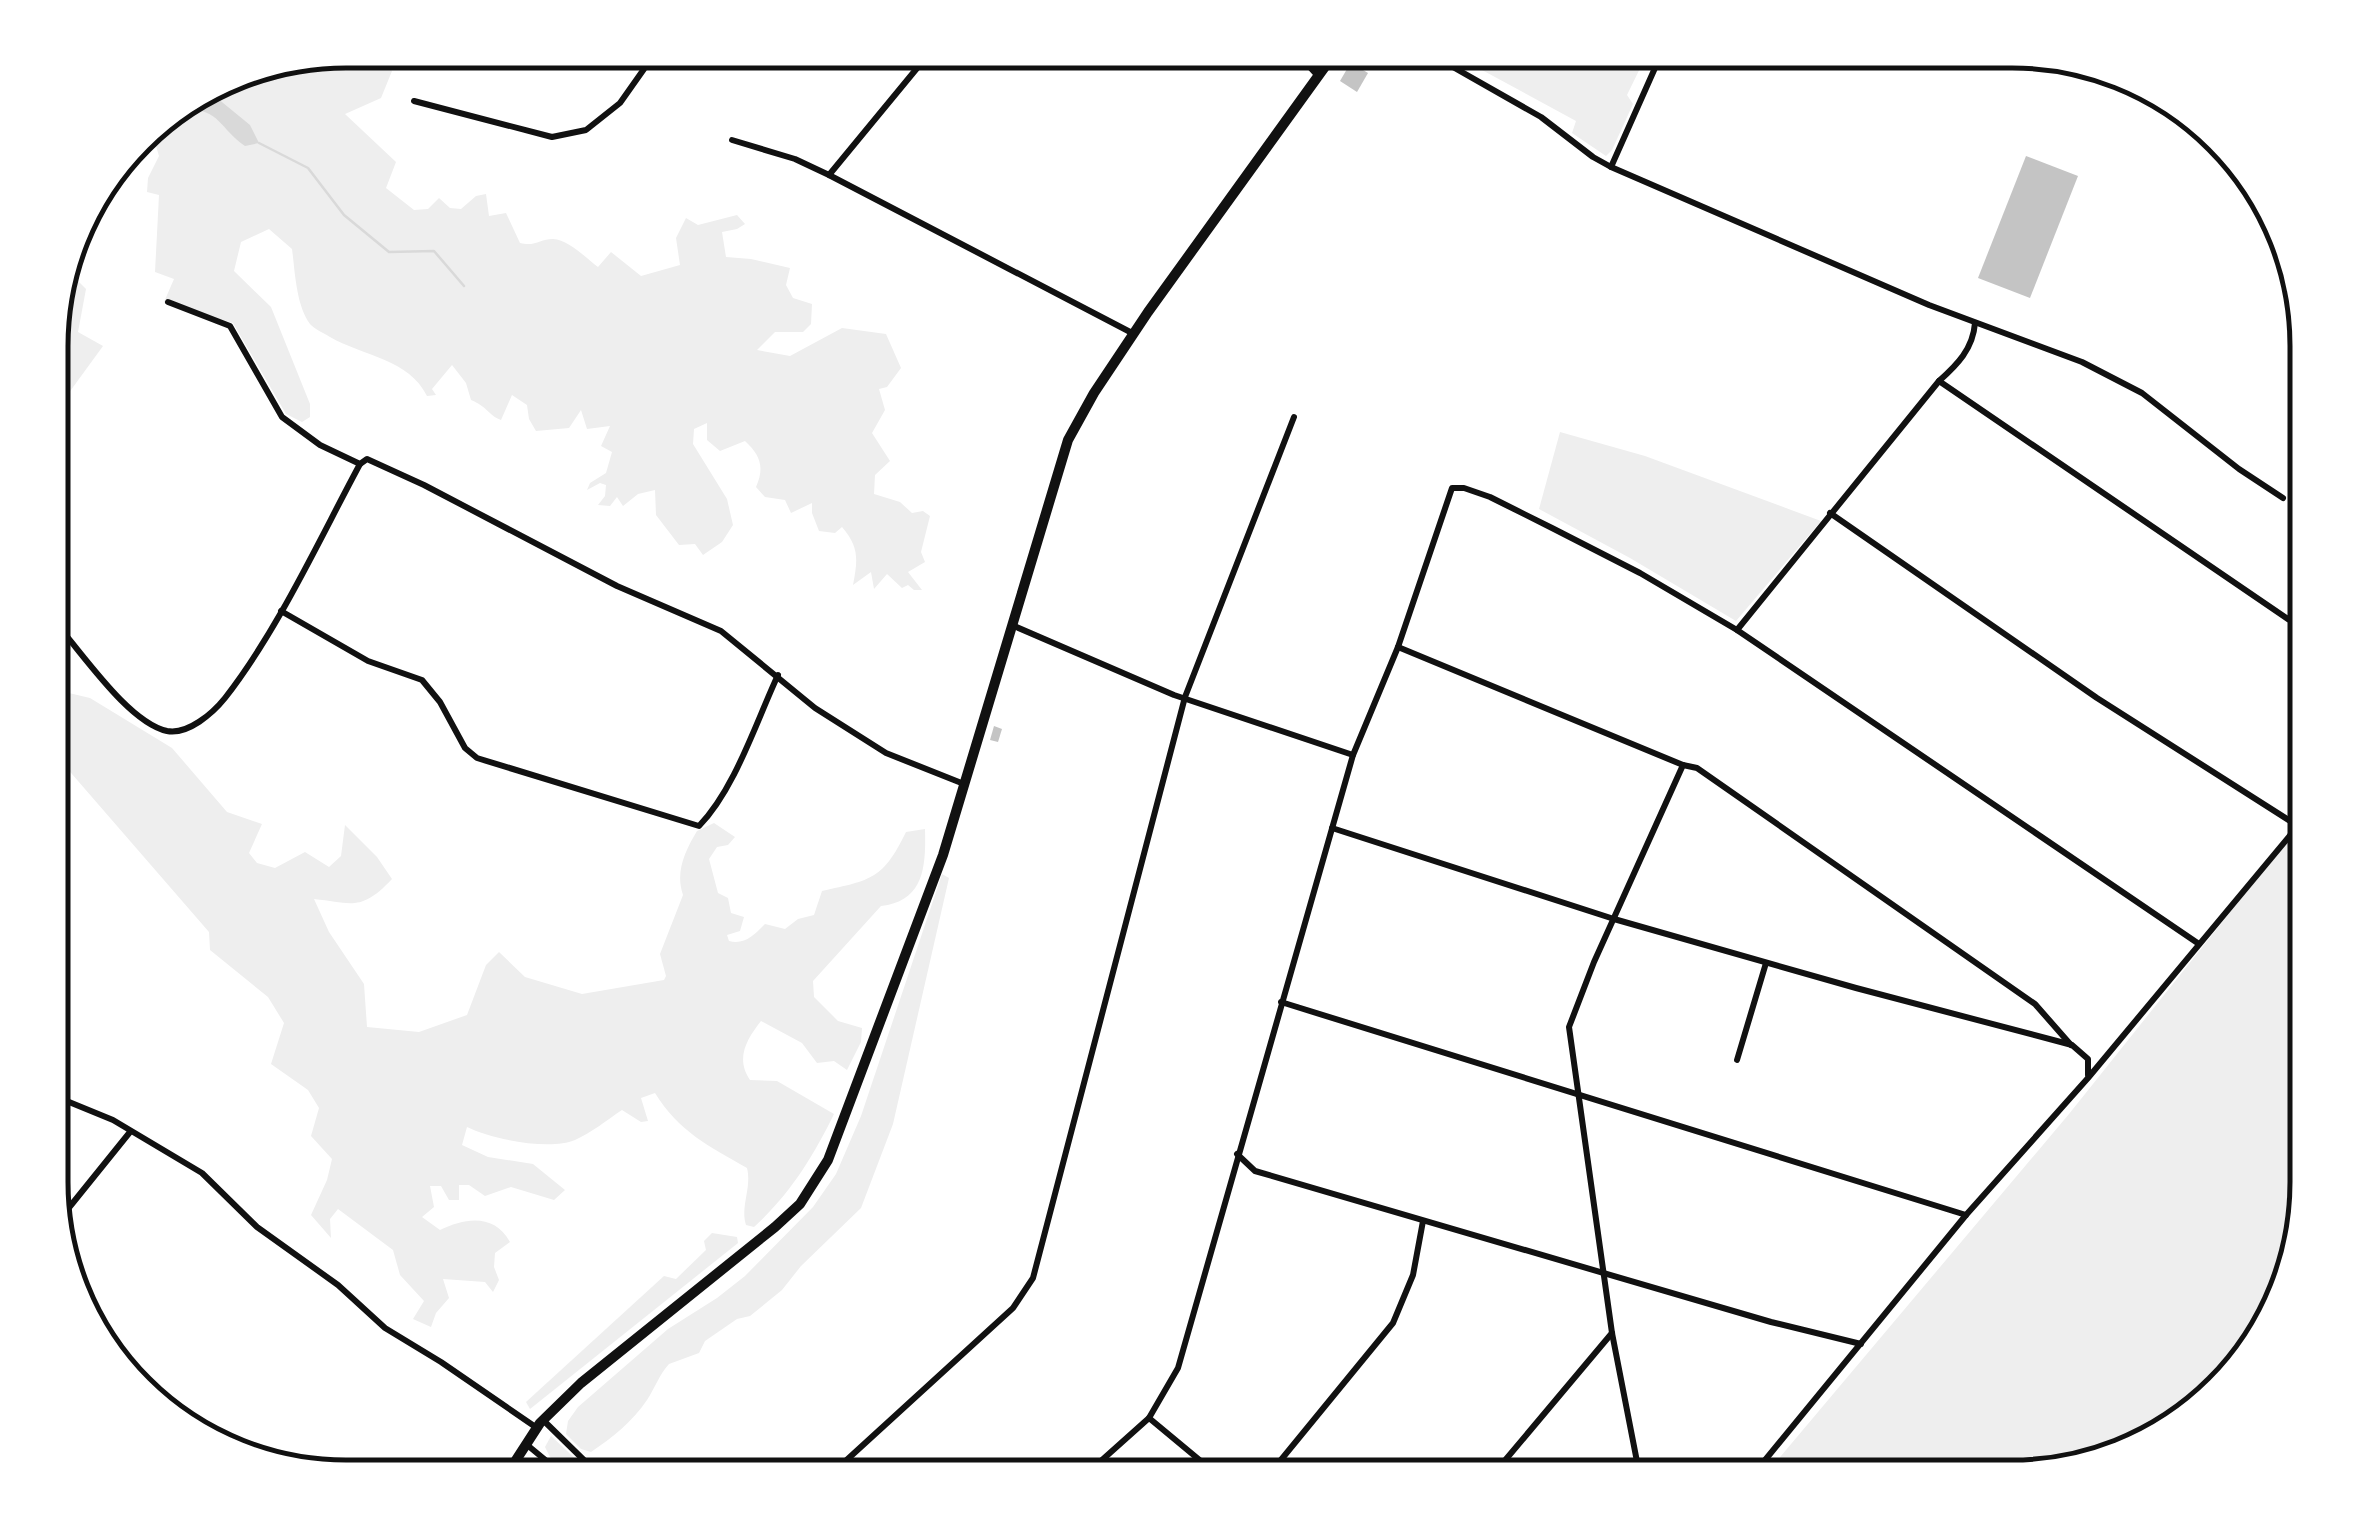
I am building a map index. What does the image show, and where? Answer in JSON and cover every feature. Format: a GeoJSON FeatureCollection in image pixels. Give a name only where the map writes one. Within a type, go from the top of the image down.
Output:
{"type":"FeatureCollection","features":[{"type":"Feature","properties":{"kind":"main road"},"geometry":{"type":"LineString","coordinates":[[516,1460],[540,1424],[581,1383],[800,1204],[828,1160],[943,855],[1068,440],[1094,392],[1324,68]]}},
{"type":"Feature","properties":{"kind":"street"},"geometry":{"type":"LineString","coordinates":[[414,101],[552,136],[586,130],[620,103],[644,68]]}},
{"type":"Feature","properties":{"kind":"street"},"geometry":{"type":"LineString","coordinates":[[829,175],[917,68]]}},
{"type":"Feature","properties":{"kind":"street"},"geometry":{"type":"LineString","coordinates":[[1311,68],[1318,76]]}},
{"type":"Feature","properties":{"kind":"street"},"geometry":{"type":"LineString","coordinates":[[1455,68],[1541,117],[1611,166],[1975,324],[2082,362],[2142,393],[2283,498]]}},
{"type":"Feature","properties":{"kind":"street"},"geometry":{"type":"LineString","coordinates":[[1611,166],[1655,68]]}},
{"type":"Feature","properties":{"kind":"street"},"geometry":{"type":"LineString","coordinates":[[732,140],[795,159],[829,175],[1134,334]]}},
{"type":"Feature","properties":{"kind":"street"},"geometry":{"type":"LineString","coordinates":[[168,302],[230,326],[282,416],[320,445],[360,464]]}},
{"type":"Feature","properties":{"kind":"street"},"geometry":{"type":"LineString","coordinates":[[1738,630],[1938,382],[1955,367],[1972,344],[1975,324]]}},
{"type":"Feature","properties":{"kind":"street"},"geometry":{"type":"LineString","coordinates":[[1938,382],[2290,620]]}},
{"type":"Feature","properties":{"kind":"street"},"geometry":{"type":"LineString","coordinates":[[847,1460],[1013,1308],[1033,1278],[1185,697],[1294,417]]}},
{"type":"Feature","properties":{"kind":"street"},"geometry":{"type":"LineString","coordinates":[[68,637],[132,710],[155,726],[179,731],[212,712],[281,610],[360,464],[367,459],[424,484],[616,586],[721,632],[815,708],[886,753],[964,784]]}},
{"type":"Feature","properties":{"kind":"street"},"geometry":{"type":"LineString","coordinates":[[1103,1460],[1150,1418],[1178,1368],[1353,755],[1398,647],[1452,488],[1490,497],[1640,573],[1738,630],[2200,944]]}},
{"type":"Feature","properties":{"kind":"street"},"geometry":{"type":"LineString","coordinates":[[1830,513],[2097,698],[2290,821]]}},
{"type":"Feature","properties":{"kind":"street"},"geometry":{"type":"LineString","coordinates":[[281,610],[368,661],[422,680],[440,702],[465,748],[478,758],[699,826],[727,784],[778,675]]}},
{"type":"Feature","properties":{"kind":"street"},"geometry":{"type":"LineString","coordinates":[[1014,626],[1185,697],[1353,755]]}},
{"type":"Feature","properties":{"kind":"street"},"geometry":{"type":"LineString","coordinates":[[1398,647],[1697,768],[2035,1004],[2088,1059],[2088,1078]]}},
{"type":"Feature","properties":{"kind":"street"},"geometry":{"type":"LineString","coordinates":[[1637,1459],[1602,1271],[1569,1027],[1683,765]]}},
{"type":"Feature","properties":{"kind":"street"},"geometry":{"type":"LineString","coordinates":[[1332,828],[1614,919],[2072,1046]]}},
{"type":"Feature","properties":{"kind":"street"},"geometry":{"type":"LineString","coordinates":[[1766,1459],[1966,1215],[2088,1078],[2290,836]]}},
{"type":"Feature","properties":{"kind":"street"},"geometry":{"type":"LineString","coordinates":[[1737,1060],[1766,963]]}},
{"type":"Feature","properties":{"kind":"street"},"geometry":{"type":"LineString","coordinates":[[1281,1002],[1966,1215]]}},
{"type":"Feature","properties":{"kind":"street"},"geometry":{"type":"LineString","coordinates":[[68,1100],[202,1173],[256,1227],[338,1285],[385,1328],[540,1424],[582,1460]]}},
{"type":"Feature","properties":{"kind":"street"},"geometry":{"type":"LineString","coordinates":[[69,1206],[130,1132]]}},
{"type":"Feature","properties":{"kind":"street"},"geometry":{"type":"LineString","coordinates":[[1237,1154],[1255,1171],[1788,1327],[1861,1344]]}},
{"type":"Feature","properties":{"kind":"street"},"geometry":{"type":"LineString","coordinates":[[1280,1459],[1393,1323],[1413,1275],[1423,1221]]}},
{"type":"Feature","properties":{"kind":"street"},"geometry":{"type":"LineString","coordinates":[[1505,1459],[1612,1334]]}},
{"type":"Feature","properties":{"kind":"street"},"geometry":{"type":"LineString","coordinates":[[1150,1418],[1199,1459]]}},
{"type":"Feature","properties":{"kind":"street"},"geometry":{"type":"LineString","coordinates":[[526,1444],[545,1460]]}},
{"type":"Feature","properties":{"kind":"shaded area"},"geometry":{"type":"Polygon","coordinates":[[[390,68],[381,98],[345,114],[396,162],[386,188],[414,210],[428,209],[439,198],[450,208],[461,209],[476,196],[486,194],[489,216],[506,213],[520,243],[559,240],[598,267],[611,252],[641,276],[680,265],[676,238],[686,218],[698,225],[737,215],[745,224],[722,232],[726,257],[790,268],[786,285],[793,298],[812,304],[811,324],[803,332],[775,332],[757,350],[790,356],[842,328],[886,334],[901,368],[887,387],[879,389],[885,410],[872,433],[890,461],[875,475],[874,494],[900,502],[912,513],[923,511],[930,516],[921,552],[925,562],[908,572],[922,590],[908,585],[902,588],[887,574],[874,589],[871,572],[853,585],[856,554],[842,527],[835,533],[819,531],[812,503],[791,513],[785,500],[765,497],[756,487],[760,462],[754,451],[745,441],[720,451],[707,440],[707,423],[694,429],[693,444],[727,499],[733,525],[722,542],[703,555],[695,544],[679,545],[656,515],[655,490],[638,494],[623,506],[617,497],[610,506],[598,505],[605,496],[606,485],[600,483],[587,490],[590,483],[606,473],[612,452],[601,446],[610,426],[587,429],[581,410],[569,428],[536,431],[527,405],[512,395],[501,420],[471,400],[466,383],[452,365],[432,389],[436,395],[427,396],[397,366],[310,324],[299,298],[292,249],[269,229],[241,242],[234,271],[271,307],[310,404],[310,417],[302,422],[286,414],[233,323],[164,302],[174,279],[155,272],[159,195],[147,192],[148,178],[159,156],[156,146],[150,149],[176,125],[207,105],[256,82],[310,70],[390,68]]]}},
{"type":"Feature","properties":{"kind":"shaded area"},"geometry":{"type":"Polygon","coordinates":[[[1640,68],[1627,95],[1633,104],[1606,156],[1572,133],[1576,121],[1482,70],[1640,68]]]}},
{"type":"Feature","properties":{"kind":"shaded area"},"geometry":{"type":"Polygon","coordinates":[[[219,99],[250,125],[259,143],[245,146],[206,112],[199,110],[219,99]]]}},
{"type":"Feature","properties":{"kind":"shaded area"},"geometry":{"type":"Polygon","coordinates":[[[76,279],[86,289],[78,332],[103,346],[68,394],[70,310],[76,279]]]}},
{"type":"Feature","properties":{"kind":"shaded area"},"geometry":{"type":"Polygon","coordinates":[[[1560,432],[1645,456],[1821,521],[1736,621],[1539,509],[1560,432]]]}},
{"type":"Feature","properties":{"kind":"shaded area"},"geometry":{"type":"Polygon","coordinates":[[[68,693],[90,698],[172,748],[227,812],[262,824],[249,853],[257,863],[275,868],[305,852],[329,867],[341,856],[345,825],[377,857],[392,879],[372,897],[356,903],[314,899],[329,932],[364,984],[367,1027],[419,1032],[467,1015],[486,965],[499,952],[525,977],[582,994],[664,980],[660,954],[683,895],[682,862],[697,831],[714,823],[735,837],[728,845],[717,847],[709,859],[718,893],[728,898],[731,913],[744,917],[740,931],[727,935],[729,941],[735,942],[749,938],[765,924],[785,929],[798,919],[814,915],[822,891],[874,875],[890,860],[906,832],[925,829],[923,869],[914,889],[895,903],[881,906],[813,981],[814,997],[838,1021],[862,1028],[861,1042],[847,1070],[834,1061],[817,1063],[802,1043],[761,1021],[751,1035],[743,1056],[750,1080],[777,1081],[834,1114],[790,1188],[754,1227],[746,1225],[745,1218],[747,1168],[685,1128],[655,1093],[641,1098],[648,1121],[641,1122],[622,1110],[587,1134],[564,1143],[520,1142],[467,1127],[462,1145],[488,1157],[533,1164],[565,1190],[554,1200],[511,1187],[485,1196],[469,1185],[459,1185],[459,1200],[449,1200],[441,1186],[430,1186],[434,1207],[422,1217],[440,1230],[469,1221],[487,1222],[510,1242],[495,1253],[494,1267],[499,1280],[493,1292],[485,1282],[443,1279],[449,1298],[436,1313],[431,1327],[413,1319],[424,1301],[400,1275],[393,1250],[338,1209],[330,1219],[331,1238],[311,1215],[332,1159],[311,1136],[319,1108],[308,1090],[271,1064],[284,1023],[268,997],[210,950],[209,932],[68,769],[68,693]]]}},
{"type":"Feature","properties":{"kind":"shaded area"},"geometry":{"type":"Polygon","coordinates":[[[2290,837],[2290,1199],[2276,1271],[2244,1336],[2221,1365],[2182,1402],[2151,1422],[2084,1450],[2030,1459],[1778,1459],[2069,1114],[2290,837]]]}},
{"type":"Feature","properties":{"kind":"shaded area"},"geometry":{"type":"Polygon","coordinates":[[[942,874],[949,878],[893,1124],[861,1208],[782,1290],[750,1316],[737,1319],[705,1341],[699,1353],[669,1364],[641,1408],[622,1429],[591,1452],[581,1449],[566,1434],[568,1421],[578,1407],[668,1329],[745,1276],[813,1207],[836,1174],[861,1116],[942,874]]]}},
{"type":"Feature","properties":{"kind":"shaded area"},"geometry":{"type":"Polygon","coordinates":[[[712,1233],[737,1237],[738,1243],[530,1409],[526,1402],[664,1276],[676,1279],[706,1250],[704,1241],[712,1233]]]}},
{"type":"Feature","properties":{"kind":"shaded area"},"geometry":{"type":"Polygon","coordinates":[[[551,1436],[577,1460],[554,1460],[545,1447],[551,1436]]]}},
{"type":"Feature","properties":{"kind":"building"},"geometry":{"type":"Polygon","coordinates":[[[1360,68],[1368,73],[1357,92],[1340,81],[1347,69],[1360,68]]]}},
{"type":"Feature","properties":{"kind":"building"},"geometry":{"type":"Polygon","coordinates":[[[2026,156],[2078,176],[2030,298],[1978,278],[2026,156]]]}},
{"type":"Feature","properties":{"kind":"building"},"geometry":{"type":"Polygon","coordinates":[[[994,726],[1002,729],[998,742],[990,740],[994,726]]]}},
{"type":"Feature","properties":{"kind":"waterway"},"geometry":{"type":"LineString","coordinates":[[259,143],[308,168],[344,215],[389,252],[434,251],[464,286]]}}]}
